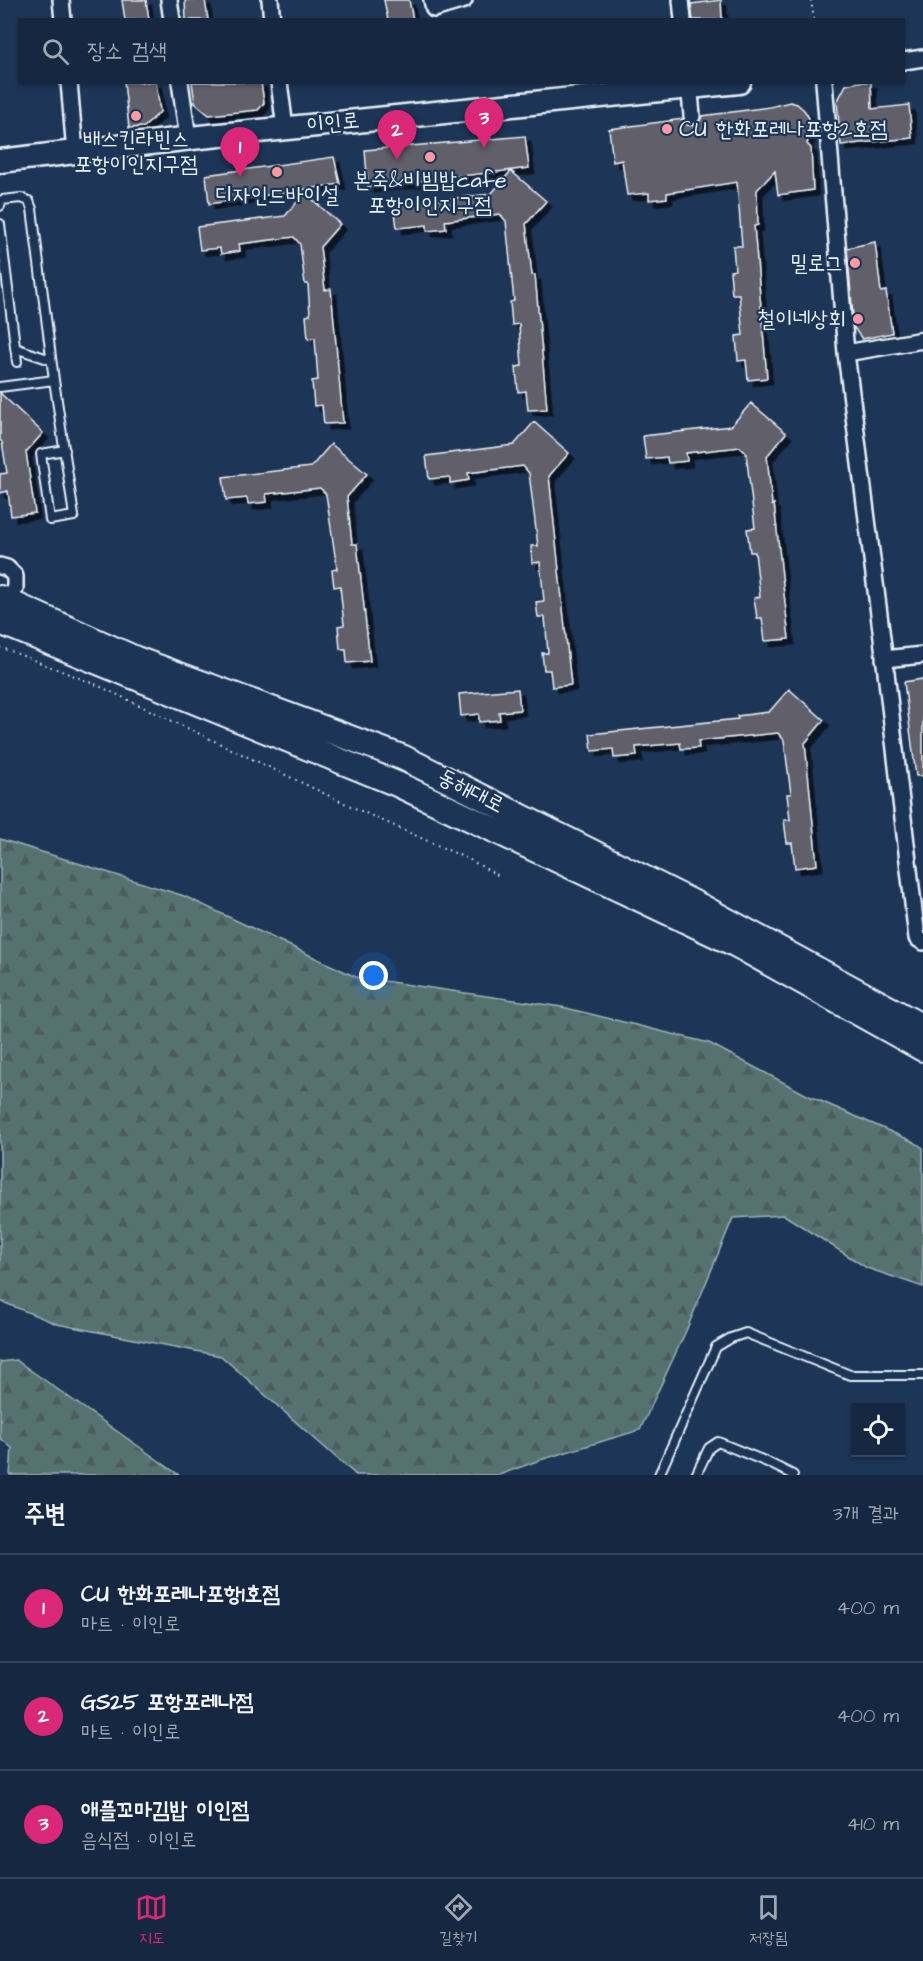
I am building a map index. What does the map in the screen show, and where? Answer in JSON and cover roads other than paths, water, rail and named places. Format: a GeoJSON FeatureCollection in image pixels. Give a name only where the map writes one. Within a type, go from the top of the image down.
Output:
{"type":"FeatureCollection","features":[{"type":"Feature","properties":{"kind":"main road","name":"동해대로"},"geometry":{"type":"LineString","coordinates":[[8,593],[136,659],[404,758],[704,908],[923,1027]]}},
{"type":"Feature","properties":{"kind":"main road"},"geometry":{"type":"LineString","coordinates":[[0,622],[397,784],[735,944],[923,1049]]}},
{"type":"Feature","properties":{"kind":"street"},"geometry":{"type":"LineString","coordinates":[[61,0],[63,18]]}},
{"type":"Feature","properties":{"kind":"street"},"geometry":{"type":"LineString","coordinates":[[169,0],[172,18]]}},
{"type":"Feature","properties":{"kind":"street"},"geometry":{"type":"LineString","coordinates":[[270,0],[272,18]]}},
{"type":"Feature","properties":{"kind":"street"},"geometry":{"type":"LineString","coordinates":[[432,0],[434,9],[462,0]]}},
{"type":"Feature","properties":{"kind":"street"},"geometry":{"type":"LineString","coordinates":[[683,18],[684,0]]}},
{"type":"Feature","properties":{"kind":"street"},"geometry":{"type":"LineString","coordinates":[[905,61],[923,58]]}},
{"type":"Feature","properties":{"kind":"street"},"geometry":{"type":"LineString","coordinates":[[69,84],[75,152]]}},
{"type":"Feature","properties":{"kind":"street"},"geometry":{"type":"LineString","coordinates":[[180,84],[188,138]]}},
{"type":"Feature","properties":{"kind":"street"},"geometry":{"type":"LineString","coordinates":[[279,84],[285,128]]}},
{"type":"Feature","properties":{"kind":"street","name":"이인로"},"geometry":{"type":"LineString","coordinates":[[0,161],[188,138],[706,84]]}},
{"type":"Feature","properties":{"kind":"street"},"geometry":{"type":"LineString","coordinates":[[824,84],[846,353],[917,938],[923,942]]}},
{"type":"Feature","properties":{"kind":"street"},"geometry":{"type":"LineString","coordinates":[[689,85],[692,116]]}},
{"type":"Feature","properties":{"kind":"street"},"geometry":{"type":"LineString","coordinates":[[846,353],[923,340]]}},
{"type":"Feature","properties":{"kind":"street"},"geometry":{"type":"LineString","coordinates":[[0,566],[7,568],[15,576],[8,593]]}},
{"type":"Feature","properties":{"kind":"street"},"geometry":{"type":"LineString","coordinates":[[884,659],[923,655]]}},
{"type":"Feature","properties":{"kind":"lane"},"geometry":{"type":"LineString","coordinates":[[0,206],[2,200],[21,198],[29,201],[32,209],[51,360],[65,450],[74,516],[50,520],[41,454],[65,450]]}},
{"type":"Feature","properties":{"kind":"lane"},"geometry":{"type":"LineString","coordinates":[[0,224],[18,363]]}},
{"type":"Feature","properties":{"kind":"lane"},"geometry":{"type":"LineString","coordinates":[[15,348],[51,360]]}},
{"type":"Feature","properties":{"kind":"lane"},"geometry":{"type":"LineString","coordinates":[[0,387],[54,380]]}},
{"type":"Feature","properties":{"kind":"lane"},"geometry":{"type":"LineString","coordinates":[[659,1475],[716,1347],[731,1338],[747,1333],[850,1376],[923,1375]]}},
{"type":"Feature","properties":{"kind":"lane"},"geometry":{"type":"LineString","coordinates":[[696,1475],[709,1448],[718,1442],[793,1475]]}},
{"type":"Feature","properties":{"kind":"place","name":"배스킨라빈스 포항이인지구점"},"geometry":{"type":"Point","coordinates":[136,116]}},
{"type":"Feature","properties":{"kind":"place","name":"CU 한화포레나포항2호점"},"geometry":{"type":"Point","coordinates":[667,129]}},
{"type":"Feature","properties":{"kind":"place","name":"애플꼬마김밥 이인점"},"geometry":{"type":"Point","coordinates":[484,148]}},
{"type":"Feature","properties":{"kind":"place","name":"본죽&비빔밥cafe 포항이인지구점"},"geometry":{"type":"Point","coordinates":[430,157]}},
{"type":"Feature","properties":{"kind":"place","name":"GS25 포항포레나점"},"geometry":{"type":"Point","coordinates":[397,160]}},
{"type":"Feature","properties":{"kind":"place","name":"디자인드바이설"},"geometry":{"type":"Point","coordinates":[277,172]}},
{"type":"Feature","properties":{"kind":"place","name":"CU 한화포레나포항1호점"},"geometry":{"type":"Point","coordinates":[240,177]}},
{"type":"Feature","properties":{"kind":"place","name":"밀로그"},"geometry":{"type":"Point","coordinates":[855,263]}},
{"type":"Feature","properties":{"kind":"place","name":"철이네상회"},"geometry":{"type":"Point","coordinates":[858,319]}}]}
